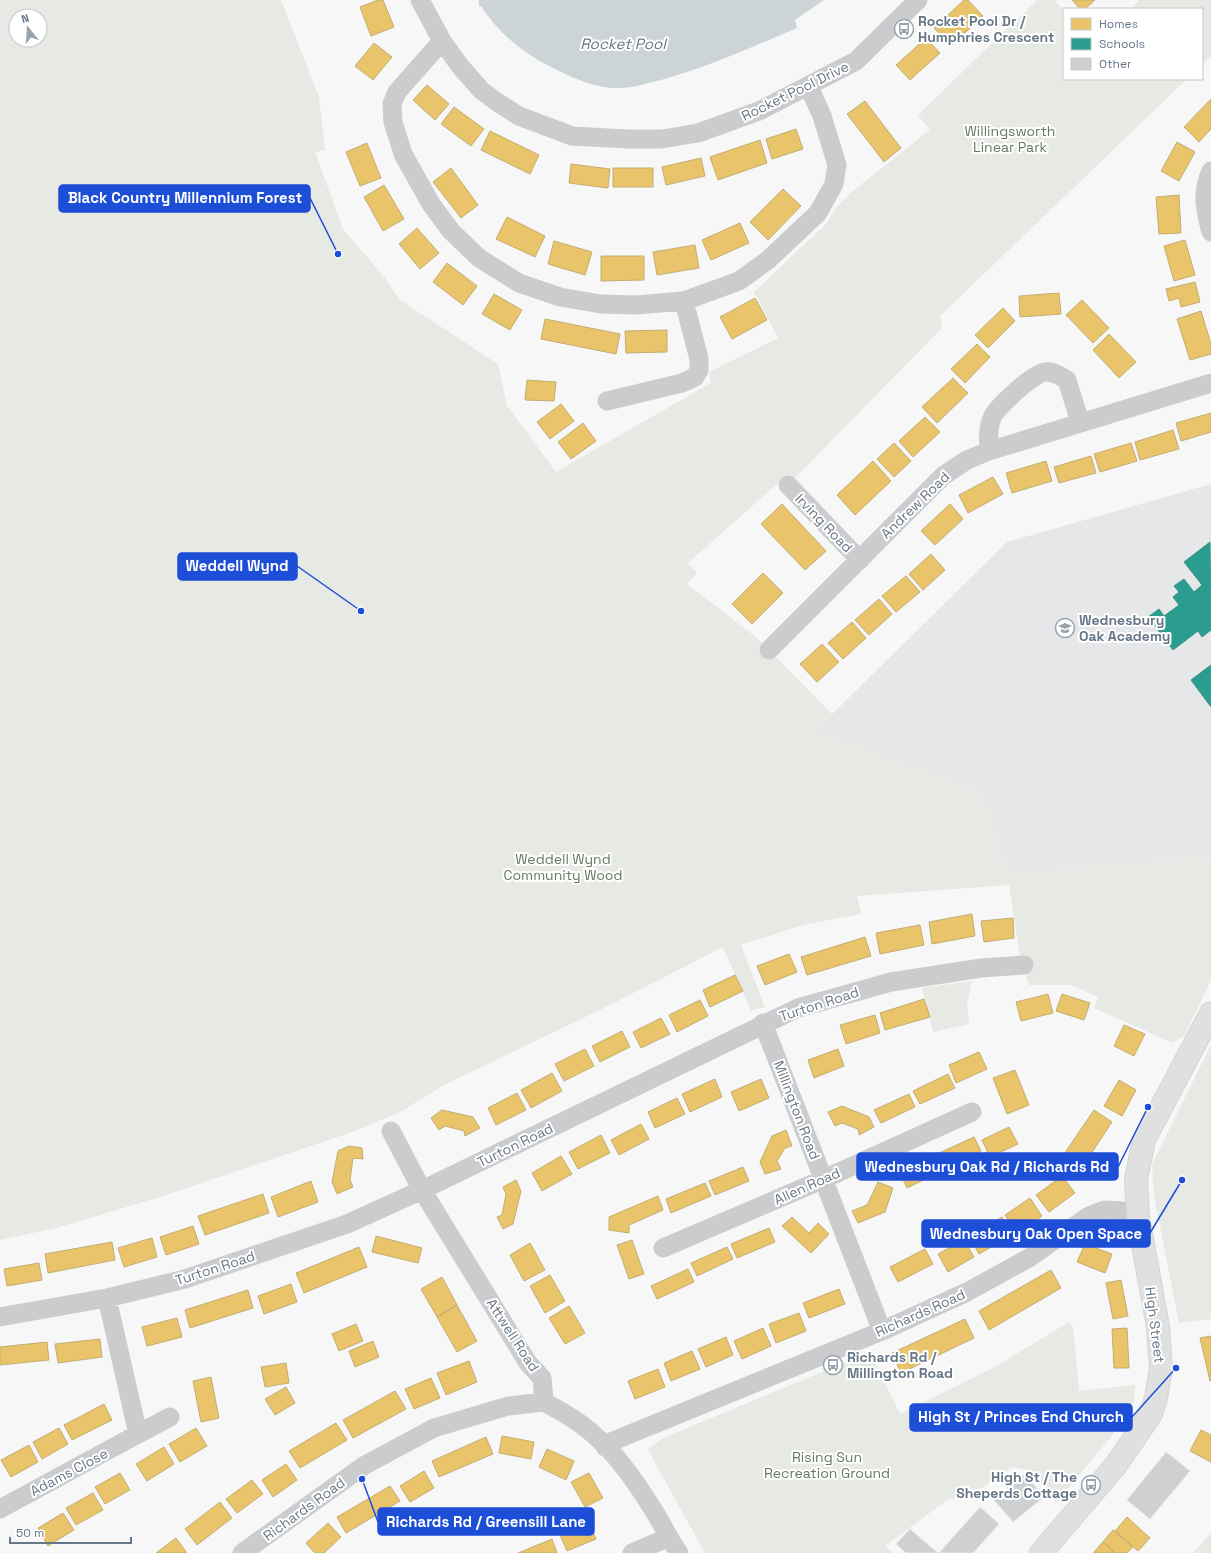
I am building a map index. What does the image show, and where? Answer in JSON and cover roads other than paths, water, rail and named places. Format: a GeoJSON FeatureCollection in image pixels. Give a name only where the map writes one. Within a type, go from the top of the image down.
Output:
{"type":"FeatureCollection","features":[{"type":"Feature","properties":{"kind":"main road","name":"High Street"},"geometry":{"type":"LineString","coordinates":[[1041,1553],[1116,1466],[1151,1414],[1156,1398],[1161,1368],[1158,1327],[1138,1217],[1136,1179],[1144,1140],[1211,1013]]}},
{"type":"Feature","properties":{"kind":"street","name":"Rocket Pool Drive"},"geometry":{"type":"LineString","coordinates":[[420,0],[442,41],[460,66],[481,90],[519,116],[544,127],[572,136],[627,139],[662,139],[698,133],[759,111],[856,62],[918,0]]}},
{"type":"Feature","properties":{"kind":"street"},"geometry":{"type":"LineString","coordinates":[[442,41],[397,92],[392,104],[393,122],[403,154],[431,204],[451,231],[480,258],[519,283],[560,297],[601,304],[636,305],[684,301],[740,281],[768,260],[818,213],[834,184],[837,165],[822,116],[809,87]]}},
{"type":"Feature","properties":{"kind":"street"},"geometry":{"type":"LineString","coordinates":[[1211,171],[1204,192],[1205,209],[1211,232]]}},
{"type":"Feature","properties":{"kind":"street"},"geometry":{"type":"LineString","coordinates":[[607,401],[682,383],[695,377],[699,370],[699,359],[684,301]]}},
{"type":"Feature","properties":{"kind":"street"},"geometry":{"type":"LineString","coordinates":[[989,451],[988,427],[992,415],[1030,378],[1044,372],[1055,372],[1067,380],[1080,422]]}},
{"type":"Feature","properties":{"kind":"street","name":"Andrew Road"},"geometry":{"type":"LineString","coordinates":[[769,650],[860,560],[898,519],[943,476],[967,460],[989,451],[1080,422],[1211,383]]}},
{"type":"Feature","properties":{"kind":"street","name":"Irving Road"},"geometry":{"type":"LineString","coordinates":[[788,485],[860,560]]}},
{"type":"Feature","properties":{"kind":"street","name":"Turton Road"},"geometry":{"type":"LineString","coordinates":[[0,1317],[107,1298],[185,1279],[347,1224],[422,1190],[763,1023],[798,1008],[891,982],[981,968],[1024,965]]}},
{"type":"Feature","properties":{"kind":"street","name":"Millington Road"},"geometry":{"type":"LineString","coordinates":[[763,1023],[882,1331]]}},
{"type":"Feature","properties":{"kind":"street","name":"Allen Road"},"geometry":{"type":"LineString","coordinates":[[663,1248],[824,1179],[972,1112]]}},
{"type":"Feature","properties":{"kind":"street","name":"Attwell Road"},"geometry":{"type":"LineString","coordinates":[[391,1131],[422,1190],[528,1363],[542,1378],[544,1402]]}},
{"type":"Feature","properties":{"kind":"street","name":"Richards Road"},"geometry":{"type":"LineString","coordinates":[[605,1447],[613,1441],[882,1331],[967,1292],[1029,1258],[1089,1216],[1104,1210],[1122,1211],[1138,1217]]}},
{"type":"Feature","properties":{"kind":"street"},"geometry":{"type":"LineString","coordinates":[[107,1298],[138,1434]]}},
{"type":"Feature","properties":{"kind":"street"},"geometry":{"type":"LineString","coordinates":[[544,1402],[594,1434],[625,1469],[654,1512],[667,1538],[679,1553]]}},
{"type":"Feature","properties":{"kind":"street","name":"Richards Road"},"geometry":{"type":"LineString","coordinates":[[242,1553],[365,1465],[434,1428],[508,1406],[544,1402]]}},
{"type":"Feature","properties":{"kind":"street","name":"Adams Close"},"geometry":{"type":"LineString","coordinates":[[0,1509],[170,1417]]}},
{"type":"Feature","properties":{"kind":"street"},"geometry":{"type":"LineString","coordinates":[[632,1553],[667,1538]]}},
{"type":"Feature","properties":{"kind":"water","name":"Rocket Pool"},"geometry":{"type":"Polygon","coordinates":[[[479,0],[824,0],[795,20],[797,28],[730,56],[661,80],[630,87],[610,88],[584,82],[567,75],[530,55],[495,25],[481,6],[479,7],[479,0]]]}},
{"type":"Feature","properties":{"kind":"place","name":"Rocket Pool Dr / Humphries Crescent"},"geometry":{"type":"Point","coordinates":[904,29]}},
{"type":"Feature","properties":{"kind":"place","name":"Black Country Millennium Forest"},"geometry":{"type":"Point","coordinates":[338,254]}},
{"type":"Feature","properties":{"kind":"place","name":"Weddell Wynd"},"geometry":{"type":"Point","coordinates":[361,611]}},
{"type":"Feature","properties":{"kind":"place","name":"Wednesbury Oak Academy"},"geometry":{"type":"Point","coordinates":[1065,628]}},
{"type":"Feature","properties":{"kind":"place","name":"Wednesbury Oak Rd / Richards Rd"},"geometry":{"type":"Point","coordinates":[1148,1107]}},
{"type":"Feature","properties":{"kind":"place","name":"Wednesbury Oak Open Space"},"geometry":{"type":"Point","coordinates":[1182,1180]}},
{"type":"Feature","properties":{"kind":"place","name":"Richards Rd / Millington Road"},"geometry":{"type":"Point","coordinates":[833,1365]}},
{"type":"Feature","properties":{"kind":"place","name":"High St / Princes End Church"},"geometry":{"type":"Point","coordinates":[1176,1368]}},
{"type":"Feature","properties":{"kind":"place","name":"Richards Rd / Greensill Lane"},"geometry":{"type":"Point","coordinates":[362,1479]}},
{"type":"Feature","properties":{"kind":"place","name":"High St / The Sheperds Cottage"},"geometry":{"type":"Point","coordinates":[1091,1485]}},
{"type":"Feature","properties":{"kind":"park label","name":"Willingsworth Linear Park"},"geometry":{"type":"Point","coordinates":[1010,140]}},
{"type":"Feature","properties":{"kind":"park label","name":"Weddell Wynd Community Wood"},"geometry":{"type":"Point","coordinates":[563,868]}},
{"type":"Feature","properties":{"kind":"park label","name":"Rising Sun Recreation Ground"},"geometry":{"type":"Point","coordinates":[827,1466]}}]}
